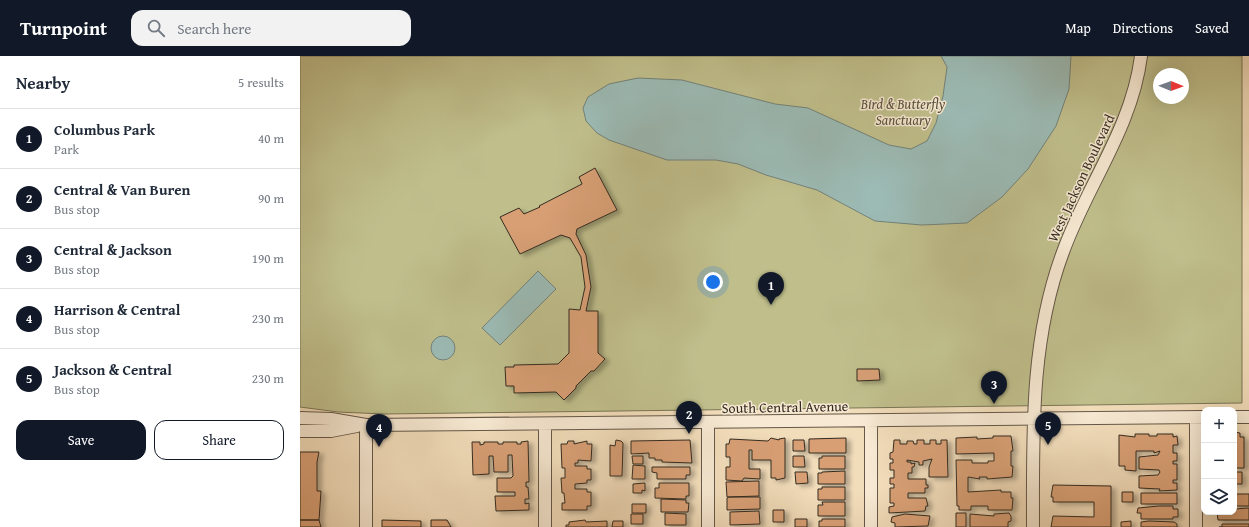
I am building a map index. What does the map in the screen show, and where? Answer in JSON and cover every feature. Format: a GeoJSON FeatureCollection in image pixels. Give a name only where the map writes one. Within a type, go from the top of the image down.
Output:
{"type":"FeatureCollection","features":[{"type":"Feature","properties":{"kind":"street","name":"West Jackson Boulevard"},"geometry":{"type":"LineString","coordinates":[[1033,527],[1034,387],[1054,279],[1074,223],[1123,127],[1137,82],[1141,56]]}},
{"type":"Feature","properties":{"kind":"street","name":"South Central Avenue"},"geometry":{"type":"LineString","coordinates":[[300,432],[331,431],[366,425],[708,423],[1200,417]]}},
{"type":"Feature","properties":{"kind":"street"},"geometry":{"type":"LineString","coordinates":[[1196,527],[1200,417]]}},
{"type":"Feature","properties":{"kind":"street"},"geometry":{"type":"LineString","coordinates":[[1237,417],[1249,417]]}},
{"type":"Feature","properties":{"kind":"street","name":"South Central Avenue"},"geometry":{"type":"LineString","coordinates":[[300,418],[331,419],[366,425]]}},
{"type":"Feature","properties":{"kind":"street"},"geometry":{"type":"LineString","coordinates":[[871,421],[871,527]]}},
{"type":"Feature","properties":{"kind":"street"},"geometry":{"type":"LineString","coordinates":[[708,423],[708,527]]}},
{"type":"Feature","properties":{"kind":"street"},"geometry":{"type":"LineString","coordinates":[[545,424],[545,527]]}},
{"type":"Feature","properties":{"kind":"street"},"geometry":{"type":"LineString","coordinates":[[366,425],[366,527]]}},
{"type":"Feature","properties":{"kind":"green space","name":"Bird & Butterfly Sanctuary"},"geometry":{"type":"Polygon","coordinates":[[[300,56],[1242,56],[1242,403],[384,414],[338,412],[300,407],[300,56]]]}},
{"type":"Feature","properties":{"kind":"water"},"geometry":{"type":"Polygon","coordinates":[[[941,56],[1071,56],[1069,89],[1056,126],[1028,169],[1002,197],[967,223],[922,225],[875,221],[817,190],[766,175],[738,164],[716,160],[667,160],[609,140],[597,133],[586,121],[583,108],[588,97],[609,84],[638,78],[682,80],[775,104],[808,108],[889,145],[911,149],[927,141],[936,123],[943,96],[947,67],[941,56]]]}},
{"type":"Feature","properties":{"kind":"water"},"geometry":{"type":"Polygon","coordinates":[[[538,271],[556,289],[500,345],[482,328],[538,271]]]}},
{"type":"Feature","properties":{"kind":"water"},"geometry":{"type":"Polygon","coordinates":[[[443,336],[452,339],[455,348],[452,357],[443,360],[434,357],[431,348],[434,339],[443,336]]]}},
{"type":"Feature","properties":{"kind":"building"},"geometry":{"type":"Polygon","coordinates":[[[595,168],[617,210],[577,229],[576,234],[586,255],[591,287],[586,311],[598,311],[598,353],[605,359],[594,371],[591,371],[576,386],[576,388],[564,400],[556,392],[514,393],[514,386],[506,386],[505,367],[514,367],[514,365],[558,364],[569,353],[569,309],[580,310],[585,287],[581,257],[570,238],[561,235],[520,254],[500,217],[519,208],[524,214],[540,207],[539,206],[582,184],[579,177],[595,168]]]}},
{"type":"Feature","properties":{"kind":"building"},"geometry":{"type":"Polygon","coordinates":[[[857,369],[879,369],[880,380],[857,381],[857,369]]]}},
{"type":"Feature","properties":{"kind":"building"},"geometry":{"type":"Polygon","coordinates":[[[1237,432],[1240,433],[1240,437],[1244,437],[1244,468],[1237,468],[1237,432]]]}},
{"type":"Feature","properties":{"kind":"building"},"geometry":{"type":"Polygon","coordinates":[[[1135,434],[1149,434],[1149,436],[1157,436],[1157,434],[1173,434],[1173,437],[1177,436],[1178,445],[1173,445],[1173,453],[1177,453],[1177,461],[1173,461],[1173,464],[1177,464],[1177,480],[1173,480],[1173,483],[1177,483],[1177,490],[1159,491],[1160,489],[1139,488],[1139,476],[1158,475],[1160,472],[1159,470],[1139,469],[1139,457],[1158,455],[1160,451],[1154,453],[1154,451],[1136,451],[1136,471],[1125,470],[1125,466],[1119,466],[1119,435],[1135,437],[1135,434]]]}},
{"type":"Feature","properties":{"kind":"building"},"geometry":{"type":"Polygon","coordinates":[[[993,436],[1011,436],[1013,451],[1011,451],[1011,466],[1013,466],[1012,477],[987,479],[987,477],[979,477],[980,479],[968,477],[968,492],[1001,490],[1001,492],[1011,492],[1011,498],[1013,498],[1012,510],[988,510],[988,506],[971,506],[971,510],[959,510],[959,506],[957,506],[956,460],[972,460],[972,463],[988,463],[988,461],[994,461],[994,453],[956,454],[956,438],[977,437],[977,439],[993,438],[993,436]]]}},
{"type":"Feature","properties":{"kind":"building"},"geometry":{"type":"Polygon","coordinates":[[[771,438],[779,440],[785,438],[785,478],[776,480],[776,478],[771,478],[771,460],[752,460],[752,450],[749,450],[749,469],[760,469],[760,479],[744,478],[742,481],[726,480],[726,467],[730,467],[730,457],[726,457],[726,444],[729,444],[730,439],[768,441],[771,438]]]}},
{"type":"Feature","properties":{"kind":"building"},"geometry":{"type":"Polygon","coordinates":[[[846,438],[846,453],[809,453],[809,439],[846,438]]]}},
{"type":"Feature","properties":{"kind":"building"},"geometry":{"type":"Polygon","coordinates":[[[616,440],[623,443],[622,476],[610,476],[610,445],[615,446],[616,440]]]}},
{"type":"Feature","properties":{"kind":"building"},"geometry":{"type":"Polygon","coordinates":[[[690,440],[692,463],[662,462],[662,460],[649,458],[649,453],[631,454],[631,441],[690,440]]]}},
{"type":"Feature","properties":{"kind":"building"},"geometry":{"type":"Polygon","coordinates":[[[793,440],[804,440],[805,451],[793,451],[793,440]]]}},
{"type":"Feature","properties":{"kind":"building"},"geometry":{"type":"Polygon","coordinates":[[[894,440],[900,440],[900,444],[907,444],[907,441],[913,441],[914,444],[917,444],[917,440],[924,440],[924,444],[930,444],[930,440],[936,440],[936,444],[941,444],[941,440],[947,440],[948,477],[929,477],[929,467],[932,459],[923,461],[923,465],[919,465],[919,462],[907,460],[907,462],[911,462],[911,464],[915,463],[914,467],[912,467],[912,473],[908,473],[908,479],[926,479],[926,485],[928,485],[928,488],[925,488],[925,493],[908,493],[908,498],[926,498],[928,506],[926,506],[925,511],[889,513],[889,507],[894,506],[894,503],[890,503],[890,488],[894,488],[894,484],[890,484],[890,478],[894,478],[894,470],[890,470],[890,463],[893,463],[893,459],[890,459],[890,453],[893,452],[894,440]]]}},
{"type":"Feature","properties":{"kind":"building"},"geometry":{"type":"Polygon","coordinates":[[[528,441],[529,482],[526,482],[526,487],[528,487],[529,499],[525,499],[525,504],[529,503],[529,510],[496,511],[495,496],[515,496],[515,492],[497,492],[497,478],[511,478],[513,476],[512,455],[508,455],[508,472],[494,472],[493,456],[489,456],[489,474],[473,475],[472,442],[480,442],[480,445],[484,444],[484,442],[498,442],[498,444],[503,444],[503,442],[517,442],[517,444],[521,444],[521,442],[528,441]]]}},
{"type":"Feature","properties":{"kind":"building"},"geometry":{"type":"Polygon","coordinates":[[[568,441],[574,441],[574,444],[587,441],[587,444],[592,444],[591,461],[578,460],[578,463],[575,463],[575,466],[587,466],[587,469],[591,469],[591,480],[587,480],[587,483],[575,484],[575,489],[587,489],[587,492],[591,492],[591,506],[587,506],[587,510],[562,510],[562,503],[565,503],[564,493],[562,493],[561,478],[565,478],[565,468],[562,468],[561,444],[567,444],[568,441]]]}},
{"type":"Feature","properties":{"kind":"building"},"geometry":{"type":"Polygon","coordinates":[[[300,452],[319,452],[317,462],[317,491],[321,491],[319,520],[300,520],[300,452]]]}},
{"type":"Feature","properties":{"kind":"building"},"geometry":{"type":"Polygon","coordinates":[[[632,456],[643,456],[643,464],[633,464],[632,456]]]}},
{"type":"Feature","properties":{"kind":"building"},"geometry":{"type":"Polygon","coordinates":[[[793,456],[804,456],[805,467],[793,467],[793,456]]]}},
{"type":"Feature","properties":{"kind":"building"},"geometry":{"type":"Polygon","coordinates":[[[822,456],[845,456],[845,469],[819,469],[819,458],[822,458],[822,456]]]}},
{"type":"Feature","properties":{"kind":"building"},"geometry":{"type":"Polygon","coordinates":[[[633,465],[645,466],[645,479],[632,479],[633,465]]]}},
{"type":"Feature","properties":{"kind":"building"},"geometry":{"type":"Polygon","coordinates":[[[652,467],[690,467],[690,475],[686,475],[686,479],[657,479],[657,473],[652,472],[652,467]]]}},
{"type":"Feature","properties":{"kind":"building"},"geometry":{"type":"Polygon","coordinates":[[[845,471],[845,484],[818,484],[818,473],[845,471]]]}},
{"type":"Feature","properties":{"kind":"building"},"geometry":{"type":"Polygon","coordinates":[[[795,472],[807,472],[808,483],[796,484],[795,472]]]}},
{"type":"Feature","properties":{"kind":"building"},"geometry":{"type":"Polygon","coordinates":[[[1237,472],[1242,472],[1242,484],[1237,484],[1237,472]]]}},
{"type":"Feature","properties":{"kind":"building"},"geometry":{"type":"Polygon","coordinates":[[[759,481],[759,496],[727,497],[726,482],[759,481]]]}},
{"type":"Feature","properties":{"kind":"building"},"geometry":{"type":"Polygon","coordinates":[[[645,483],[645,491],[642,490],[642,493],[633,493],[633,484],[645,483]]]}},
{"type":"Feature","properties":{"kind":"building"},"geometry":{"type":"Polygon","coordinates":[[[659,483],[689,483],[689,496],[686,496],[686,499],[655,498],[655,488],[659,488],[659,483]]]}},
{"type":"Feature","properties":{"kind":"building"},"geometry":{"type":"Polygon","coordinates":[[[1053,485],[1111,486],[1111,527],[1051,527],[1053,516],[1094,517],[1094,502],[1053,502],[1053,497],[1051,497],[1053,485]]]}},
{"type":"Feature","properties":{"kind":"building"},"geometry":{"type":"Polygon","coordinates":[[[822,487],[845,487],[845,500],[818,500],[818,489],[822,489],[822,487]]]}},
{"type":"Feature","properties":{"kind":"building"},"geometry":{"type":"Polygon","coordinates":[[[1122,492],[1133,492],[1133,502],[1122,502],[1122,492]]]}},
{"type":"Feature","properties":{"kind":"building"},"geometry":{"type":"Polygon","coordinates":[[[1141,493],[1177,493],[1177,504],[1141,504],[1141,493]]]}},
{"type":"Feature","properties":{"kind":"building"},"geometry":{"type":"Polygon","coordinates":[[[1237,494],[1249,494],[1249,506],[1237,506],[1237,494]]]}},
{"type":"Feature","properties":{"kind":"building"},"geometry":{"type":"Polygon","coordinates":[[[760,497],[760,509],[727,510],[727,498],[760,497]]]}},
{"type":"Feature","properties":{"kind":"building"},"geometry":{"type":"Polygon","coordinates":[[[661,499],[686,500],[686,503],[689,503],[688,512],[661,512],[661,499]]]}},
{"type":"Feature","properties":{"kind":"building"},"geometry":{"type":"Polygon","coordinates":[[[822,502],[845,502],[845,516],[818,516],[818,505],[823,505],[822,502]]]}},
{"type":"Feature","properties":{"kind":"building"},"geometry":{"type":"Polygon","coordinates":[[[632,504],[646,504],[646,513],[632,513],[632,504]]]}},
{"type":"Feature","properties":{"kind":"building"},"geometry":{"type":"Polygon","coordinates":[[[1173,506],[1173,509],[1178,509],[1178,517],[1173,517],[1173,519],[1141,519],[1141,513],[1137,513],[1138,508],[1173,506]]]}},
{"type":"Feature","properties":{"kind":"building"},"geometry":{"type":"Polygon","coordinates":[[[1249,508],[1249,520],[1218,520],[1217,515],[1237,515],[1237,509],[1249,508]]]}},
{"type":"Feature","properties":{"kind":"building"},"geometry":{"type":"Polygon","coordinates":[[[773,510],[784,510],[784,522],[773,522],[773,510]]]}},
{"type":"Feature","properties":{"kind":"building"},"geometry":{"type":"Polygon","coordinates":[[[759,511],[760,524],[730,525],[730,512],[759,511]]]}},
{"type":"Feature","properties":{"kind":"building"},"geometry":{"type":"Polygon","coordinates":[[[665,513],[686,514],[686,525],[665,525],[665,513]]]}},
{"type":"Feature","properties":{"kind":"building"},"geometry":{"type":"Polygon","coordinates":[[[956,513],[966,513],[966,527],[956,527],[956,513]]]}},
{"type":"Feature","properties":{"kind":"building"},"geometry":{"type":"Polygon","coordinates":[[[1009,513],[1011,516],[1011,521],[1008,522],[1008,527],[970,527],[970,514],[994,516],[994,514],[1009,513]]]}},
{"type":"Feature","properties":{"kind":"building"},"geometry":{"type":"Polygon","coordinates":[[[631,514],[643,514],[643,524],[631,524],[631,514]]]}},
{"type":"Feature","properties":{"kind":"building"},"geometry":{"type":"Polygon","coordinates":[[[905,514],[930,516],[928,526],[895,527],[895,523],[891,522],[892,517],[905,514]]]}},
{"type":"Feature","properties":{"kind":"building"},"geometry":{"type":"Polygon","coordinates":[[[795,519],[807,519],[807,527],[795,527],[795,519]]]}},
{"type":"Feature","properties":{"kind":"building"},"geometry":{"type":"Polygon","coordinates":[[[822,519],[845,519],[845,527],[819,527],[819,521],[822,521],[822,519]]]}},
{"type":"Feature","properties":{"kind":"building"},"geometry":{"type":"Polygon","coordinates":[[[300,520],[319,520],[321,527],[300,527],[300,520]]]}},
{"type":"Feature","properties":{"kind":"building"},"geometry":{"type":"Polygon","coordinates":[[[382,520],[421,521],[421,527],[382,527],[382,520]]]}},
{"type":"Feature","properties":{"kind":"building"},"geometry":{"type":"Polygon","coordinates":[[[431,520],[447,520],[451,527],[431,527],[431,520]]]}},
{"type":"Feature","properties":{"kind":"building"},"geometry":{"type":"Polygon","coordinates":[[[585,520],[586,522],[607,521],[607,527],[566,527],[566,525],[569,525],[569,522],[585,520]]]}},
{"type":"Feature","properties":{"kind":"building"},"geometry":{"type":"Polygon","coordinates":[[[613,521],[623,521],[623,527],[612,527],[613,521]]]}},
{"type":"Feature","properties":{"kind":"building"},"geometry":{"type":"Polygon","coordinates":[[[1131,521],[1131,527],[1121,527],[1121,522],[1131,521]]]}},
{"type":"Feature","properties":{"kind":"building"},"geometry":{"type":"Polygon","coordinates":[[[1141,522],[1174,522],[1177,524],[1177,527],[1141,527],[1141,522]]]}},
{"type":"Feature","properties":{"kind":"building"},"geometry":{"type":"Polygon","coordinates":[[[1222,524],[1249,524],[1249,527],[1222,527],[1222,524]]]}},
{"type":"Feature","properties":{"kind":"place","name":"Columbus Park"},"geometry":{"type":"Point","coordinates":[771,305]}},
{"type":"Feature","properties":{"kind":"place","name":"Central & Jackson"},"geometry":{"type":"Point","coordinates":[994,404]}},
{"type":"Feature","properties":{"kind":"place","name":"Central & Van Buren"},"geometry":{"type":"Point","coordinates":[689,434]}},
{"type":"Feature","properties":{"kind":"place","name":"Jackson & Central"},"geometry":{"type":"Point","coordinates":[1048,445]}},
{"type":"Feature","properties":{"kind":"place","name":"Harrison & Central"},"geometry":{"type":"Point","coordinates":[379,447]}}]}
